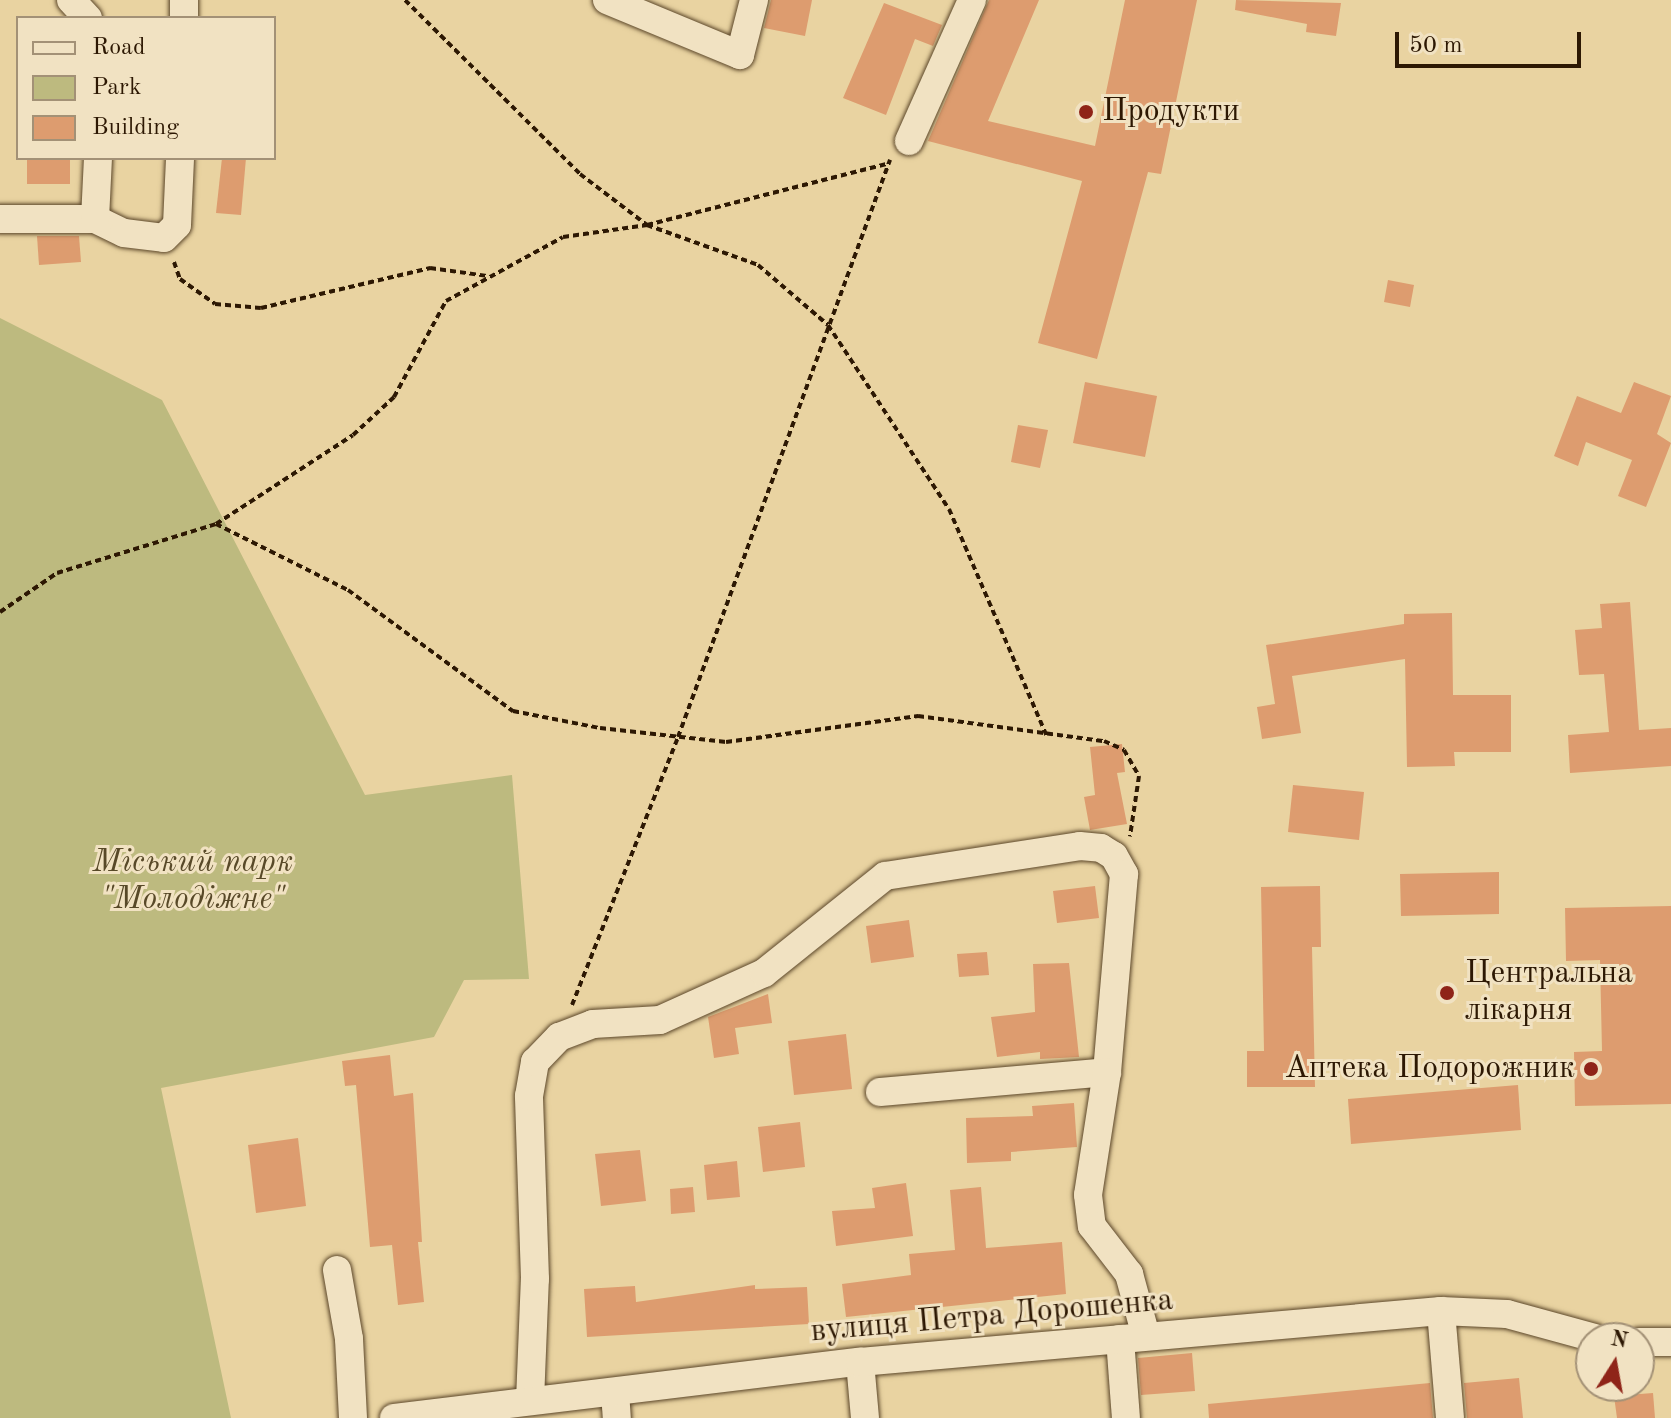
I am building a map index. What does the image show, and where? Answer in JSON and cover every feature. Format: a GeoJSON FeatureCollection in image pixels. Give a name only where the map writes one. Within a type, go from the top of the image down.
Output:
{"type":"FeatureCollection","features":[{"type":"Feature","properties":{"kind":"street"},"geometry":{"type":"LineString","coordinates":[[71,0],[86,16]]}},
{"type":"Feature","properties":{"kind":"street"},"geometry":{"type":"LineString","coordinates":[[607,0],[740,55],[754,0]]}},
{"type":"Feature","properties":{"kind":"street"},"geometry":{"type":"LineString","coordinates":[[909,141],[972,0]]}},
{"type":"Feature","properties":{"kind":"street"},"geometry":{"type":"LineString","coordinates":[[95,219],[98,160]]}},
{"type":"Feature","properties":{"kind":"street"},"geometry":{"type":"LineString","coordinates":[[0,219],[95,219],[124,233],[164,238],[177,225],[180,160]]}},
{"type":"Feature","properties":{"kind":"street"},"geometry":{"type":"LineString","coordinates":[[530,1401],[535,1279],[529,1096],[535,1062],[559,1037],[593,1024],[660,1020],[764,973],[885,876],[1080,846],[1101,848],[1114,856],[1124,874],[1107,1072],[1088,1195],[1092,1226],[1129,1274],[1133,1338],[1126,1418]]}},
{"type":"Feature","properties":{"kind":"street"},"geometry":{"type":"LineString","coordinates":[[880,1092],[1107,1072]]}},
{"type":"Feature","properties":{"kind":"street"},"geometry":{"type":"LineString","coordinates":[[337,1270],[349,1339],[353,1418]]}},
{"type":"Feature","properties":{"kind":"street"},"geometry":{"type":"LineString","coordinates":[[1441,1311],[1450,1418]]}},
{"type":"Feature","properties":{"kind":"street","name":"вулиця Петра Дорошенка"},"geometry":{"type":"LineString","coordinates":[[394,1418],[530,1401],[616,1405],[860,1362],[1441,1311],[1507,1314],[1575,1333]]}},
{"type":"Feature","properties":{"kind":"street"},"geometry":{"type":"LineString","coordinates":[[860,1362],[865,1418]]}},
{"type":"Feature","properties":{"kind":"path"},"geometry":{"type":"LineString","coordinates":[[405,0],[580,174],[647,225],[758,265],[828,325],[949,509],[1047,737]]}},
{"type":"Feature","properties":{"kind":"path"},"geometry":{"type":"LineString","coordinates":[[559,1037],[678,737],[886,164],[909,141]]}},
{"type":"Feature","properties":{"kind":"path"},"geometry":{"type":"LineString","coordinates":[[0,612],[57,573],[216,524],[353,435],[384,407],[446,301],[563,237],[647,225],[886,164]]}},
{"type":"Feature","properties":{"kind":"path"},"geometry":{"type":"LineString","coordinates":[[164,238],[180,279],[215,304],[261,308],[430,268],[489,276]]}},
{"type":"Feature","properties":{"kind":"path"},"geometry":{"type":"LineString","coordinates":[[216,524],[348,590],[513,711],[726,742],[918,716],[1047,737],[1104,741],[1124,750],[1139,776],[1124,874]]}},
{"type":"Feature","properties":{"kind":"green space","name":"Міський парк \"Молодіжне\""},"geometry":{"type":"Polygon","coordinates":[[[0,318],[162,400],[365,795],[512,775],[529,979],[464,980],[434,1037],[161,1088],[231,1418],[0,1418],[0,318]]]}},
{"type":"Feature","properties":{"kind":"building"},"geometry":{"type":"Polygon","coordinates":[[[771,0],[812,0],[805,36],[764,28],[771,0]]]}},
{"type":"Feature","properties":{"kind":"building"},"geometry":{"type":"Polygon","coordinates":[[[989,0],[1039,0],[988,121],[1095,146],[1125,0],[1197,0],[1161,174],[1148,172],[1097,359],[1038,343],[1082,181],[928,141],[989,0]]]}},
{"type":"Feature","properties":{"kind":"building"},"geometry":{"type":"Polygon","coordinates":[[[1236,0],[1341,3],[1336,36],[1306,32],[1307,24],[1235,10],[1236,0]]]}},
{"type":"Feature","properties":{"kind":"building"},"geometry":{"type":"Polygon","coordinates":[[[884,3],[942,25],[933,46],[915,39],[886,115],[843,98],[884,3]]]}},
{"type":"Feature","properties":{"kind":"building"},"geometry":{"type":"Polygon","coordinates":[[[27,160],[70,160],[70,184],[27,184],[27,160]]]}},
{"type":"Feature","properties":{"kind":"building"},"geometry":{"type":"Polygon","coordinates":[[[222,160],[246,160],[241,215],[216,213],[222,160]]]}},
{"type":"Feature","properties":{"kind":"building"},"geometry":{"type":"Polygon","coordinates":[[[37,236],[79,236],[81,262],[39,265],[37,236]]]}},
{"type":"Feature","properties":{"kind":"building"},"geometry":{"type":"Polygon","coordinates":[[[1388,280],[1414,285],[1410,307],[1384,302],[1388,280]]]}},
{"type":"Feature","properties":{"kind":"building"},"geometry":{"type":"Polygon","coordinates":[[[1085,382],[1157,396],[1145,457],[1073,443],[1085,382]]]}},
{"type":"Feature","properties":{"kind":"building"},"geometry":{"type":"Polygon","coordinates":[[[1634,382],[1671,396],[1657,434],[1671,443],[1646,507],[1618,496],[1632,460],[1586,442],[1578,466],[1554,456],[1577,396],[1621,413],[1634,382]]]}},
{"type":"Feature","properties":{"kind":"building"},"geometry":{"type":"Polygon","coordinates":[[[1018,425],[1048,430],[1040,468],[1011,462],[1018,425]]]}},
{"type":"Feature","properties":{"kind":"building"},"geometry":{"type":"Polygon","coordinates":[[[1630,602],[1639,730],[1671,728],[1671,766],[1570,773],[1568,735],[1609,732],[1604,674],[1579,675],[1575,630],[1602,628],[1600,604],[1630,602]]]}},
{"type":"Feature","properties":{"kind":"building"},"geometry":{"type":"Polygon","coordinates":[[[1452,613],[1453,695],[1511,695],[1511,752],[1454,752],[1455,766],[1407,767],[1405,659],[1292,676],[1301,733],[1262,739],[1257,707],[1275,704],[1266,645],[1404,624],[1404,614],[1452,613]]]}},
{"type":"Feature","properties":{"kind":"building"},"geometry":{"type":"Polygon","coordinates":[[[1122,744],[1125,772],[1117,773],[1127,824],[1090,830],[1084,797],[1095,795],[1090,747],[1122,744]]]}},
{"type":"Feature","properties":{"kind":"building"},"geometry":{"type":"Polygon","coordinates":[[[1293,785],[1364,792],[1359,840],[1288,832],[1293,785]]]}},
{"type":"Feature","properties":{"kind":"building"},"geometry":{"type":"Polygon","coordinates":[[[1499,872],[1499,914],[1401,916],[1400,874],[1499,872]]]}},
{"type":"Feature","properties":{"kind":"building"},"geometry":{"type":"Polygon","coordinates":[[[1095,886],[1099,918],[1057,923],[1053,891],[1095,886]]]}},
{"type":"Feature","properties":{"kind":"building"},"geometry":{"type":"Polygon","coordinates":[[[1320,886],[1321,947],[1312,947],[1315,1087],[1247,1087],[1247,1051],[1264,1051],[1261,887],[1320,886]]]}},
{"type":"Feature","properties":{"kind":"building"},"geometry":{"type":"Polygon","coordinates":[[[1671,906],[1671,1104],[1575,1106],[1574,1052],[1602,1051],[1600,960],[1566,961],[1565,908],[1671,906]]]}},
{"type":"Feature","properties":{"kind":"building"},"geometry":{"type":"Polygon","coordinates":[[[909,920],[914,957],[871,963],[866,926],[909,920]]]}},
{"type":"Feature","properties":{"kind":"building"},"geometry":{"type":"Polygon","coordinates":[[[987,952],[989,975],[959,977],[957,954],[987,952]]]}},
{"type":"Feature","properties":{"kind":"building"},"geometry":{"type":"Polygon","coordinates":[[[1069,963],[1079,1057],[1040,1059],[1040,1052],[997,1057],[991,1017],[1035,1012],[1033,964],[1069,963]]]}},
{"type":"Feature","properties":{"kind":"building"},"geometry":{"type":"Polygon","coordinates":[[[768,994],[772,1023],[735,1028],[739,1054],[714,1058],[708,1017],[768,994]]]}},
{"type":"Feature","properties":{"kind":"building"},"geometry":{"type":"Polygon","coordinates":[[[846,1034],[852,1089],[794,1095],[788,1041],[846,1034]]]}},
{"type":"Feature","properties":{"kind":"building"},"geometry":{"type":"Polygon","coordinates":[[[390,1055],[394,1096],[413,1093],[422,1242],[418,1242],[424,1302],[398,1305],[392,1245],[370,1247],[356,1085],[345,1086],[342,1061],[390,1055]]]}},
{"type":"Feature","properties":{"kind":"building"},"geometry":{"type":"Polygon","coordinates":[[[1518,1085],[1521,1130],[1351,1144],[1348,1099],[1518,1085]]]}},
{"type":"Feature","properties":{"kind":"building"},"geometry":{"type":"Polygon","coordinates":[[[1074,1103],[1077,1147],[1011,1152],[1011,1161],[967,1163],[966,1118],[1033,1116],[1032,1106],[1074,1103]]]}},
{"type":"Feature","properties":{"kind":"building"},"geometry":{"type":"Polygon","coordinates":[[[800,1122],[805,1167],[763,1172],[758,1127],[800,1122]]]}},
{"type":"Feature","properties":{"kind":"building"},"geometry":{"type":"Polygon","coordinates":[[[298,1138],[306,1206],[256,1213],[248,1145],[298,1138]]]}},
{"type":"Feature","properties":{"kind":"building"},"geometry":{"type":"Polygon","coordinates":[[[640,1150],[646,1201],[601,1206],[595,1154],[640,1150]]]}},
{"type":"Feature","properties":{"kind":"building"},"geometry":{"type":"Polygon","coordinates":[[[737,1161],[740,1197],[707,1200],[704,1165],[737,1161]]]}},
{"type":"Feature","properties":{"kind":"building"},"geometry":{"type":"Polygon","coordinates":[[[906,1183],[913,1236],[836,1246],[832,1211],[875,1208],[872,1188],[906,1183]]]}},
{"type":"Feature","properties":{"kind":"building"},"geometry":{"type":"Polygon","coordinates":[[[693,1187],[695,1212],[671,1214],[670,1189],[693,1187]]]}},
{"type":"Feature","properties":{"kind":"building"},"geometry":{"type":"Polygon","coordinates":[[[981,1187],[986,1248],[1062,1242],[1066,1294],[846,1317],[842,1284],[911,1275],[909,1254],[955,1250],[950,1190],[981,1187]]]}},
{"type":"Feature","properties":{"kind":"building"},"geometry":{"type":"Polygon","coordinates":[[[755,1285],[755,1289],[807,1287],[809,1324],[587,1337],[584,1289],[635,1286],[636,1302],[755,1285]]]}},
{"type":"Feature","properties":{"kind":"building"},"geometry":{"type":"Polygon","coordinates":[[[1192,1353],[1195,1391],[1141,1395],[1138,1358],[1192,1353]]]}},
{"type":"Feature","properties":{"kind":"building"},"geometry":{"type":"Polygon","coordinates":[[[1519,1378],[1523,1418],[1467,1418],[1464,1383],[1519,1378]]]}},
{"type":"Feature","properties":{"kind":"building"},"geometry":{"type":"Polygon","coordinates":[[[1430,1383],[1433,1418],[1209,1418],[1208,1404],[1430,1383]]]}},
{"type":"Feature","properties":{"kind":"building"},"geometry":{"type":"Polygon","coordinates":[[[1615,1402],[1654,1402],[1655,1418],[1617,1418],[1615,1402]]]}},
{"type":"Feature","properties":{"kind":"place","name":"Продукти"},"geometry":{"type":"Point","coordinates":[1086,112]}},
{"type":"Feature","properties":{"kind":"place","name":"Центральна лікарня"},"geometry":{"type":"Point","coordinates":[1447,993]}},
{"type":"Feature","properties":{"kind":"place","name":"Аптека Подорожник"},"geometry":{"type":"Point","coordinates":[1591,1069]}}]}
